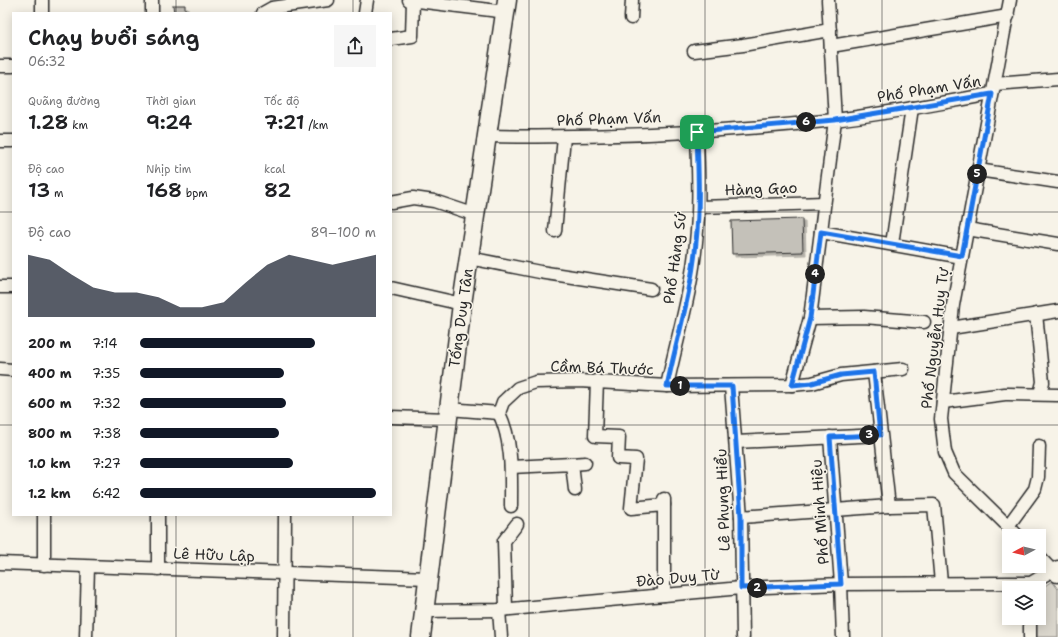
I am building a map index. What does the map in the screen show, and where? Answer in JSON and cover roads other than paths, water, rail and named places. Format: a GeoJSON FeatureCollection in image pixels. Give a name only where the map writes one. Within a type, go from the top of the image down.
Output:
{"type":"FeatureCollection","features":[{"type":"Feature","properties":{"kind":"highway","name":"Tống Duy Tân"},"geometry":{"type":"LineString","coordinates":[[420,637],[462,304],[506,6]]}},
{"type":"Feature","properties":{"kind":"street"},"geometry":{"type":"LineString","coordinates":[[42,0],[42,12]]}},
{"type":"Feature","properties":{"kind":"street"},"geometry":{"type":"LineString","coordinates":[[152,0],[152,12]]}},
{"type":"Feature","properties":{"kind":"street"},"geometry":{"type":"LineString","coordinates":[[323,12],[324,0]]}},
{"type":"Feature","properties":{"kind":"street"},"geometry":{"type":"LineString","coordinates":[[265,12],[272,8],[328,0]]}},
{"type":"Feature","properties":{"kind":"street"},"geometry":{"type":"LineString","coordinates":[[365,12],[367,0]]}},
{"type":"Feature","properties":{"kind":"street"},"geometry":{"type":"LineString","coordinates":[[392,39],[412,36],[411,0],[506,6]]}},
{"type":"Feature","properties":{"kind":"street"},"geometry":{"type":"LineString","coordinates":[[631,18],[632,0]]}},
{"type":"Feature","properties":{"kind":"street"},"geometry":{"type":"LineString","coordinates":[[792,385],[810,318],[835,120],[828,0]]}},
{"type":"Feature","properties":{"kind":"street","name":"Phố Nguyễn Huy Tự"},"geometry":{"type":"LineString","coordinates":[[1011,529],[954,473],[945,452],[941,419],[951,328],[952,305],[1012,0]]}},
{"type":"Feature","properties":{"kind":"street"},"geometry":{"type":"LineString","coordinates":[[831,46],[1008,16]]}},
{"type":"Feature","properties":{"kind":"street"},"geometry":{"type":"LineString","coordinates":[[694,51],[743,45],[830,30]]}},
{"type":"Feature","properties":{"kind":"street"},"geometry":{"type":"LineString","coordinates":[[0,66],[12,66]]}},
{"type":"Feature","properties":{"kind":"street","name":"Phố Phạm Vấn"},"geometry":{"type":"LineString","coordinates":[[487,136],[564,137],[697,132],[835,120],[912,108],[994,89],[1058,80]]}},
{"type":"Feature","properties":{"kind":"street"},"geometry":{"type":"LineString","coordinates":[[892,244],[912,108]]}},
{"type":"Feature","properties":{"kind":"street","name":"Phố Hàng Sứ"},"geometry":{"type":"LineString","coordinates":[[667,386],[687,300],[696,243],[698,207],[697,132]]}},
{"type":"Feature","properties":{"kind":"street"},"geometry":{"type":"LineString","coordinates":[[555,231],[564,137]]}},
{"type":"Feature","properties":{"kind":"street"},"geometry":{"type":"LineString","coordinates":[[0,141],[12,141]]}},
{"type":"Feature","properties":{"kind":"street"},"geometry":{"type":"LineString","coordinates":[[978,170],[1058,182]]}},
{"type":"Feature","properties":{"kind":"street"},"geometry":{"type":"LineString","coordinates":[[392,202],[413,198],[434,201],[476,215]]}},
{"type":"Feature","properties":{"kind":"street","name":"Hàng Gạo"},"geometry":{"type":"LineString","coordinates":[[698,207],[824,203]]}},
{"type":"Feature","properties":{"kind":"street"},"geometry":{"type":"LineString","coordinates":[[967,229],[1058,244]]}},
{"type":"Feature","properties":{"kind":"street"},"geometry":{"type":"LineString","coordinates":[[821,232],[962,256]]}},
{"type":"Feature","properties":{"kind":"street"},"geometry":{"type":"LineString","coordinates":[[469,258],[540,272],[651,289]]}},
{"type":"Feature","properties":{"kind":"street"},"geometry":{"type":"LineString","coordinates":[[0,287],[12,287]]}},
{"type":"Feature","properties":{"kind":"street"},"geometry":{"type":"LineString","coordinates":[[392,288],[462,304]]}},
{"type":"Feature","properties":{"kind":"street"},"geometry":{"type":"LineString","coordinates":[[951,328],[1058,311]]}},
{"type":"Feature","properties":{"kind":"street"},"geometry":{"type":"LineString","coordinates":[[1036,314],[1043,382],[1040,394]]}},
{"type":"Feature","properties":{"kind":"street"},"geometry":{"type":"LineString","coordinates":[[810,318],[864,317],[924,322]]}},
{"type":"Feature","properties":{"kind":"street","name":"Cầm Bá Thước"},"geometry":{"type":"LineString","coordinates":[[499,413],[504,402],[518,388],[536,382],[597,381],[667,386],[792,385],[812,383],[841,375],[904,369]]}},
{"type":"Feature","properties":{"kind":"street"},"geometry":{"type":"LineString","coordinates":[[0,370],[12,370]]}},
{"type":"Feature","properties":{"kind":"street"},"geometry":{"type":"LineString","coordinates":[[874,372],[889,506]]}},
{"type":"Feature","properties":{"kind":"street"},"geometry":{"type":"LineString","coordinates":[[597,381],[595,436],[619,438],[618,458],[636,459],[631,508],[664,502],[664,595]]}},
{"type":"Feature","properties":{"kind":"street","name":"Lê Phụng Hiểu"},"geometry":{"type":"LineString","coordinates":[[732,386],[741,517],[742,637]]}},
{"type":"Feature","properties":{"kind":"street"},"geometry":{"type":"LineString","coordinates":[[943,402],[1005,394],[1058,395]]}},
{"type":"Feature","properties":{"kind":"street"},"geometry":{"type":"LineString","coordinates":[[392,417],[499,413],[505,425],[511,467],[511,506]]}},
{"type":"Feature","properties":{"kind":"street"},"geometry":{"type":"LineString","coordinates":[[736,442],[880,435]]}},
{"type":"Feature","properties":{"kind":"street","name":"Phố Minh Hiệu"},"geometry":{"type":"LineString","coordinates":[[830,437],[841,584],[843,637]]}},
{"type":"Feature","properties":{"kind":"street"},"geometry":{"type":"LineString","coordinates":[[1008,526],[1035,489],[1038,477],[1039,446]]}},
{"type":"Feature","properties":{"kind":"street"},"geometry":{"type":"LineString","coordinates":[[511,467],[585,463]]}},
{"type":"Feature","properties":{"kind":"street"},"geometry":{"type":"LineString","coordinates":[[572,464],[575,490]]}},
{"type":"Feature","properties":{"kind":"street"},"geometry":{"type":"LineString","coordinates":[[741,517],[889,506],[934,505],[941,583]]}},
{"type":"Feature","properties":{"kind":"street"},"geometry":{"type":"LineString","coordinates":[[44,516],[44,565]]}},
{"type":"Feature","properties":{"kind":"street"},"geometry":{"type":"LineString","coordinates":[[158,516],[158,569]]}},
{"type":"Feature","properties":{"kind":"street"},"geometry":{"type":"LineString","coordinates":[[284,637],[285,516]]}},
{"type":"Feature","properties":{"kind":"street"},"geometry":{"type":"LineString","coordinates":[[501,637],[504,541],[516,524]]}},
{"type":"Feature","properties":{"kind":"street","name":"Lê Hữu Lập"},"geometry":{"type":"LineString","coordinates":[[0,563],[428,578]]}},
{"type":"Feature","properties":{"kind":"street"},"geometry":{"type":"LineString","coordinates":[[1046,563],[1056,571]]}},
{"type":"Feature","properties":{"kind":"street"},"geometry":{"type":"LineString","coordinates":[[86,637],[88,567]]}},
{"type":"Feature","properties":{"kind":"street","name":"Đào Duy Từ"},"geometry":{"type":"LineString","coordinates":[[1037,581],[1056,571]]}},
{"type":"Feature","properties":{"kind":"street","name":"Đào Duy Từ"},"geometry":{"type":"LineString","coordinates":[[424,611],[502,609],[741,588],[841,584],[941,583],[1002,584]]}},
{"type":"Feature","properties":{"kind":"street"},"geometry":{"type":"LineString","coordinates":[[1030,625],[1030,637]]}}]}
